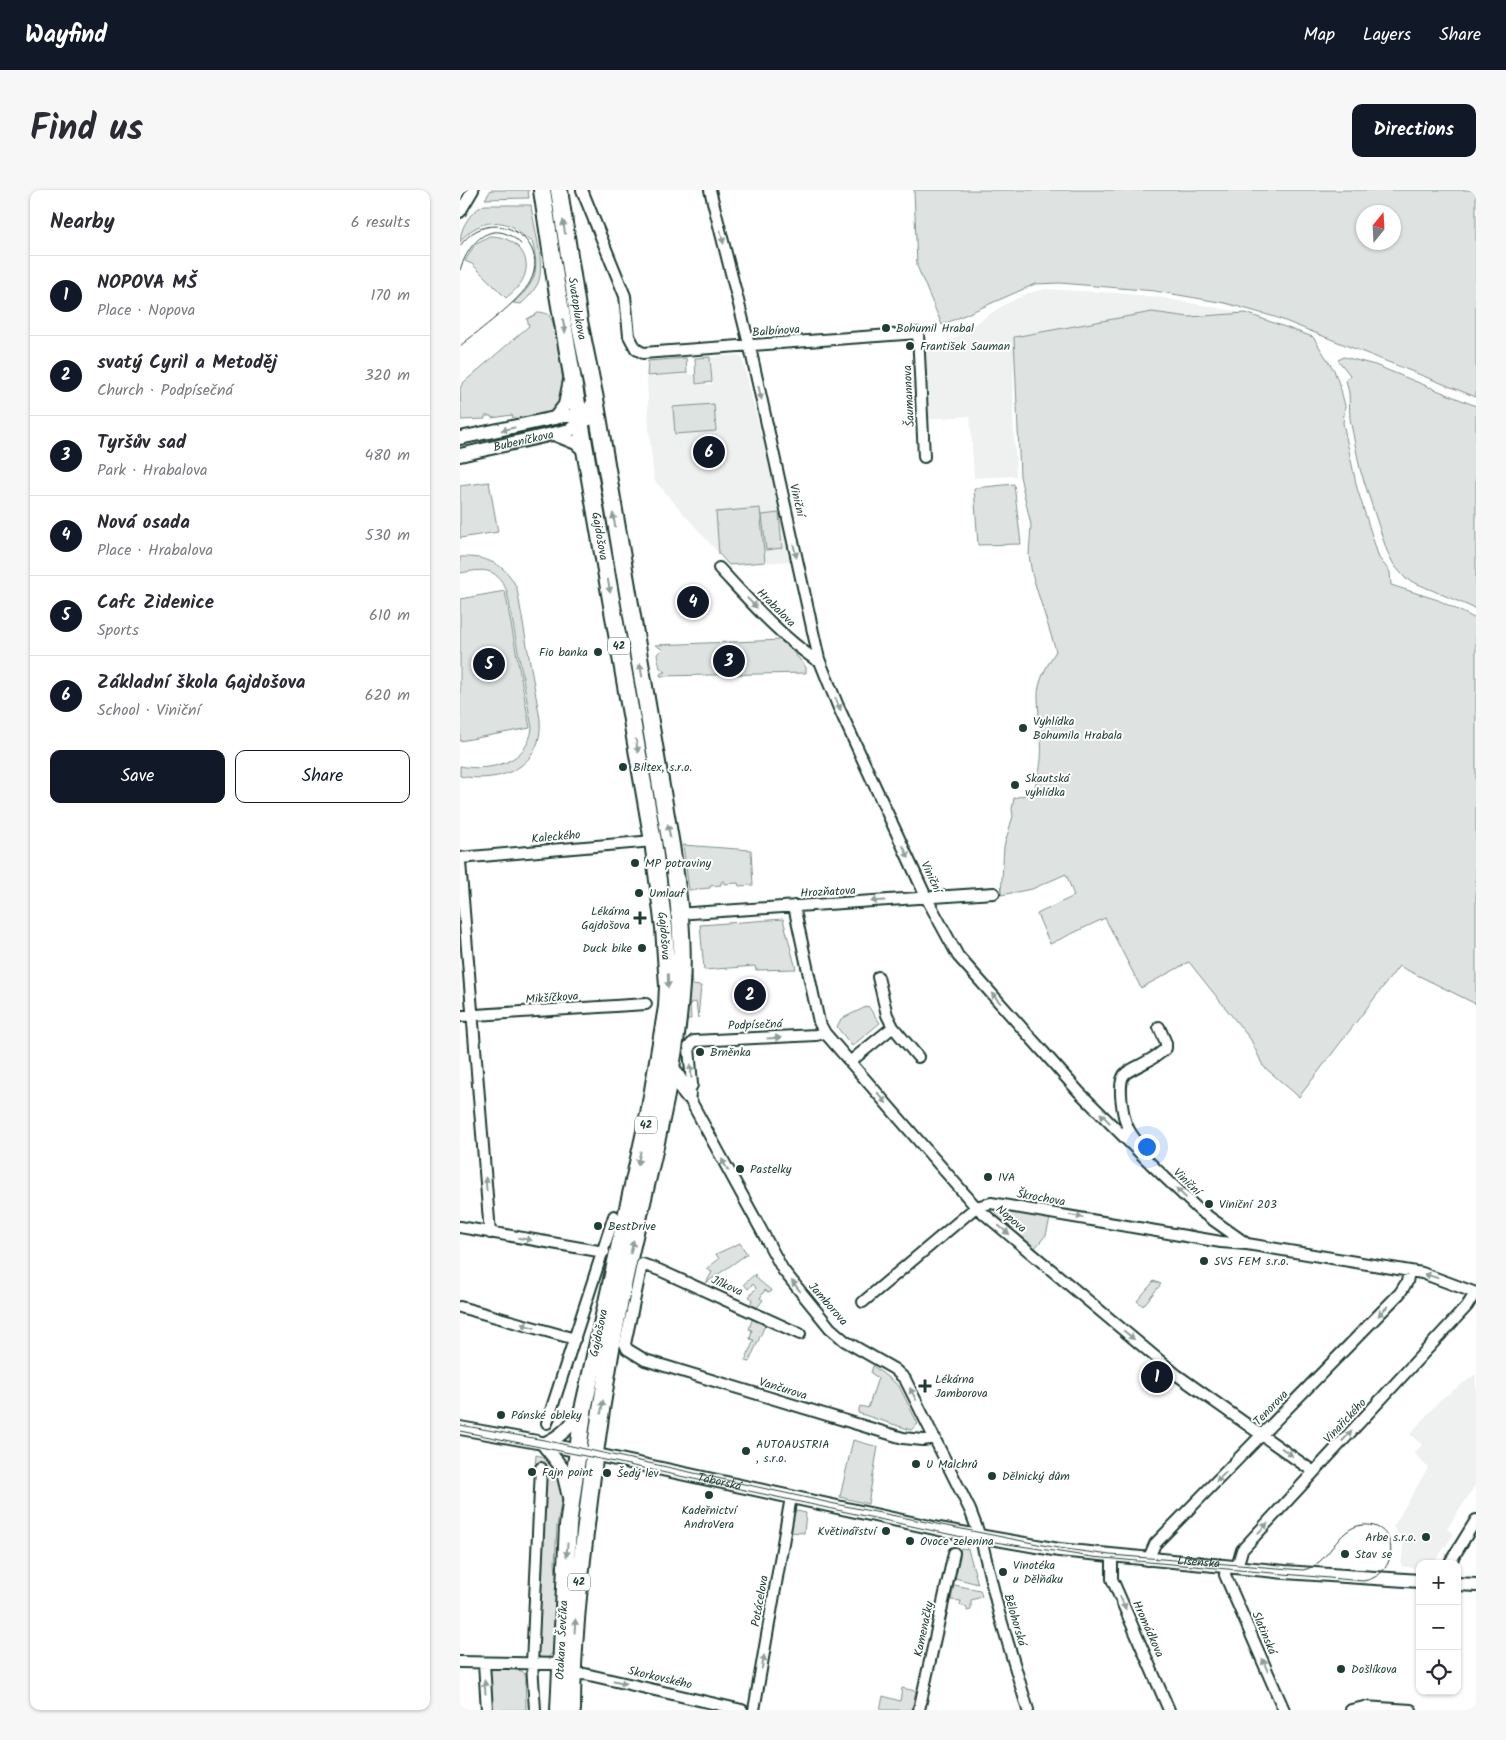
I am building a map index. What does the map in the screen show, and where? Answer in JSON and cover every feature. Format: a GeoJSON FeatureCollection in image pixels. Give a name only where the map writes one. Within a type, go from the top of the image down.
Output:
{"type":"FeatureCollection","features":[{"type":"Feature","properties":{"kind":"main road","name":"Svatoplukova"},"geometry":{"type":"LineString","coordinates":[[542,190],[571,370],[586,421]]}},
{"type":"Feature","properties":{"kind":"main road","name":"Svatoplukova"},"geometry":{"type":"LineString","coordinates":[[559,190],[579,321],[595,399],[586,421]]}},
{"type":"Feature","properties":{"kind":"main road","name":"Gajdošova"},"geometry":{"type":"LineString","coordinates":[[577,1451],[584,1405],[659,1063],[668,986],[663,914],[653,841],[585,451],[586,421]]}},
{"type":"Feature","properties":{"kind":"main road","name":"Gajdošova"},"geometry":{"type":"LineString","coordinates":[[586,421],[671,845],[679,914],[681,983],[671,1068],[620,1299],[595,1455]]}},
{"type":"Feature","properties":{"kind":"main road"},"geometry":{"type":"LineString","coordinates":[[671,1068],[687,1094]]}},
{"type":"Feature","properties":{"kind":"main road","name":"Otakara Ševčíka"},"geometry":{"type":"LineString","coordinates":[[559,1710],[570,1502],[577,1451]]}},
{"type":"Feature","properties":{"kind":"main road","name":"Otakara Ševčíka"},"geometry":{"type":"LineString","coordinates":[[572,1710],[572,1676],[578,1594],[595,1455]]}},
{"type":"Feature","properties":{"kind":"street"},"geometry":{"type":"LineString","coordinates":[[460,212],[473,190]]}},
{"type":"Feature","properties":{"kind":"street","name":"Balbínova"},"geometry":{"type":"LineString","coordinates":[[582,190],[626,296],[630,336],[636,349],[643,353],[918,333]]}},
{"type":"Feature","properties":{"kind":"street","name":"Viniční"},"geometry":{"type":"LineString","coordinates":[[710,190],[749,345],[819,659],[838,706],[927,898],[958,956],[1080,1092],[1140,1152],[1199,1210],[1248,1244],[1433,1276],[1476,1293]]}},
{"type":"Feature","properties":{"kind":"street","name":"Šaumannova"},"geometry":{"type":"LineString","coordinates":[[918,333],[924,457]]}},
{"type":"Feature","properties":{"kind":"street"},"geometry":{"type":"LineString","coordinates":[[555,418],[565,405],[569,392],[571,370]]}},
{"type":"Feature","properties":{"kind":"street","name":"Bubeníčkova"},"geometry":{"type":"LineString","coordinates":[[460,438],[555,418],[574,416],[586,421]]}},
{"type":"Feature","properties":{"kind":"street","name":"Bubeníčkova"},"geometry":{"type":"LineString","coordinates":[[460,455],[570,430],[586,421]]}},
{"type":"Feature","properties":{"kind":"street"},"geometry":{"type":"LineString","coordinates":[[554,434],[576,443],[585,451]]}},
{"type":"Feature","properties":{"kind":"street","name":"Hrabalova"},"geometry":{"type":"LineString","coordinates":[[719,568],[801,650],[816,660],[819,659]]}},
{"type":"Feature","properties":{"kind":"street","name":"Kaleckého"},"geometry":{"type":"LineString","coordinates":[[460,858],[653,841]]}},
{"type":"Feature","properties":{"kind":"street"},"geometry":{"type":"LineString","coordinates":[[460,862],[490,1232]]}},
{"type":"Feature","properties":{"kind":"street","name":"Hrozňatova"},"geometry":{"type":"LineString","coordinates":[[663,914],[994,893]]}},
{"type":"Feature","properties":{"kind":"street","name":"Nopova"},"geometry":{"type":"LineString","coordinates":[[794,906],[819,1022],[824,1033],[851,1061],[976,1207],[1177,1375],[1263,1434],[1314,1472]]}},
{"type":"Feature","properties":{"kind":"street"},"geometry":{"type":"LineString","coordinates":[[878,977],[884,1006],[893,1027],[918,1057]]}},
{"type":"Feature","properties":{"kind":"street","name":"Mikšíčkova"},"geometry":{"type":"LineString","coordinates":[[460,1016],[646,1004]]}},
{"type":"Feature","properties":{"kind":"street"},"geometry":{"type":"LineString","coordinates":[[851,1061],[893,1027]]}},
{"type":"Feature","properties":{"kind":"street"},"geometry":{"type":"LineString","coordinates":[[1140,1152],[1141,1147],[1128,1130],[1124,1118],[1121,1080],[1126,1073],[1154,1058],[1166,1048],[1166,1043],[1158,1027]]}},
{"type":"Feature","properties":{"kind":"street","name":"Podpísečná"},"geometry":{"type":"LineString","coordinates":[[687,1094],[692,1085],[689,1047],[694,1041],[816,1035],[824,1033]]}},
{"type":"Feature","properties":{"kind":"street","name":"Jamborova"},"geometry":{"type":"LineString","coordinates":[[687,1094],[783,1270],[830,1328],[844,1341],[894,1369],[905,1379],[967,1504],[980,1536]]}},
{"type":"Feature","properties":{"kind":"street","name":"Škrochova"},"geometry":{"type":"LineString","coordinates":[[976,1207],[1000,1203],[1189,1237],[1248,1244]]}},
{"type":"Feature","properties":{"kind":"street"},"geometry":{"type":"LineString","coordinates":[[862,1302],[976,1207]]}},
{"type":"Feature","properties":{"kind":"street","name":"Gajdošova"},"geometry":{"type":"LineString","coordinates":[[547,1423],[604,1252],[614,1216]]}},
{"type":"Feature","properties":{"kind":"street"},"geometry":{"type":"LineString","coordinates":[[460,1227],[604,1252]]}},
{"type":"Feature","properties":{"kind":"street","name":"Jílkova"},"geometry":{"type":"LineString","coordinates":[[627,1349],[627,1331],[642,1264],[800,1334]]}},
{"type":"Feature","properties":{"kind":"street","name":"Tenorova"},"geometry":{"type":"LineString","coordinates":[[1148,1560],[1155,1544],[1400,1293],[1407,1282],[1409,1271]]}},
{"type":"Feature","properties":{"kind":"street","name":"Vinařického"},"geometry":{"type":"LineString","coordinates":[[1231,1567],[1242,1550],[1468,1306],[1476,1293]]}},
{"type":"Feature","properties":{"kind":"street"},"geometry":{"type":"LineString","coordinates":[[460,1307],[575,1339]]}},
{"type":"Feature","properties":{"kind":"street","name":"Vančurova"},"geometry":{"type":"LineString","coordinates":[[627,1349],[645,1360],[903,1438],[912,1440],[935,1438]]}},
{"type":"Feature","properties":{"kind":"street"},"geometry":{"type":"LineString","coordinates":[[570,1502],[562,1468],[544,1444],[554,1439],[572,1424],[584,1405]]}},
{"type":"Feature","properties":{"kind":"street","name":"Táborská"},"geometry":{"type":"LineString","coordinates":[[460,1428],[980,1536]]}},
{"type":"Feature","properties":{"kind":"street"},"geometry":{"type":"LineString","coordinates":[[535,1710],[532,1664],[541,1468]]}},
{"type":"Feature","properties":{"kind":"street","name":"Potácelova"},"geometry":{"type":"LineString","coordinates":[[754,1710],[790,1497]]}},
{"type":"Feature","properties":{"kind":"street"},"geometry":{"type":"LineString","coordinates":[[1451,1560],[1476,1520]]}},
{"type":"Feature","properties":{"kind":"street","name":"Líšeňská"},"geometry":{"type":"LineString","coordinates":[[980,1536],[1112,1557],[1416,1581]]}},
{"type":"Feature","properties":{"kind":"street","name":"Bělohorská"},"geometry":{"type":"LineString","coordinates":[[980,1536],[999,1613],[1028,1710]]}},
{"type":"Feature","properties":{"kind":"street","name":"Kamenačky"},"geometry":{"type":"LineString","coordinates":[[919,1710],[954,1553]]}},
{"type":"Feature","properties":{"kind":"street","name":"Hromádkova"},"geometry":{"type":"LineString","coordinates":[[1112,1557],[1112,1579],[1169,1710]]}},
{"type":"Feature","properties":{"kind":"street","name":"Slatinská"},"geometry":{"type":"LineString","coordinates":[[1231,1567],[1225,1575],[1284,1710]]}},
{"type":"Feature","properties":{"kind":"street"},"geometry":{"type":"LineString","coordinates":[[1461,1584],[1476,1585]]}},
{"type":"Feature","properties":{"kind":"street"},"geometry":{"type":"LineString","coordinates":[[460,1662],[560,1664]]}},
{"type":"Feature","properties":{"kind":"street"},"geometry":{"type":"LineString","coordinates":[[484,1663],[487,1710]]}},
{"type":"Feature","properties":{"kind":"street","name":"Skorkovského"},"geometry":{"type":"LineString","coordinates":[[572,1676],[585,1674],[742,1710]]}},
{"type":"Feature","properties":{"kind":"street"},"geometry":{"type":"LineString","coordinates":[[1351,1710],[1364,1707],[1411,1710]]}},
{"type":"Feature","properties":{"kind":"shaded area"},"geometry":{"type":"Polygon","coordinates":[[[491,190],[528,190],[529,198],[485,199],[491,190]]]}},
{"type":"Feature","properties":{"kind":"shaded area"},"geometry":{"type":"Polygon","coordinates":[[[914,190],[1476,190],[1476,397],[1275,317],[1225,303],[1155,291],[1060,283],[1035,284],[942,325],[917,266],[914,190]]]}},
{"type":"Feature","properties":{"kind":"shaded area"},"geometry":{"type":"Polygon","coordinates":[[[485,205],[531,205],[540,256],[540,276],[535,289],[521,304],[513,303],[527,289],[536,269],[532,241],[513,227],[506,224],[491,223],[477,227],[460,242],[460,237],[467,220],[475,211],[485,205]]]}},
{"type":"Feature","properties":{"kind":"shaded area"},"geometry":{"type":"Polygon","coordinates":[[[489,236],[506,239],[514,243],[520,249],[526,263],[526,272],[522,281],[506,298],[472,264],[465,261],[475,244],[489,236]]]}},
{"type":"Feature","properties":{"kind":"shaded area"},"geometry":{"type":"Polygon","coordinates":[[[1045,289],[1164,298],[1246,313],[1189,317],[1152,312],[1014,337],[1013,415],[1016,476],[974,478],[970,416],[928,419],[924,349],[953,339],[1002,306],[1028,293],[1045,289]]]}},
{"type":"Feature","properties":{"kind":"shaded area"},"geometry":{"type":"Polygon","coordinates":[[[540,312],[548,314],[553,322],[562,374],[562,390],[559,403],[550,412],[535,418],[513,418],[512,415],[492,418],[491,416],[485,416],[485,419],[461,420],[460,388],[463,383],[529,326],[527,319],[540,312]]]}},
{"type":"Feature","properties":{"kind":"shaded area"},"geometry":{"type":"Polygon","coordinates":[[[1152,312],[1189,317],[1246,313],[1313,337],[1334,370],[1341,390],[1345,406],[1343,423],[1357,488],[1379,558],[1390,572],[1391,585],[1438,600],[1476,619],[1476,1004],[1399,966],[1299,1097],[1263,1066],[1251,1040],[1189,962],[1141,988],[1105,918],[1050,944],[1037,914],[1074,896],[1066,874],[1032,889],[1001,895],[1004,846],[1013,816],[1014,798],[1032,793],[1040,768],[1041,746],[1038,692],[1044,673],[1056,651],[1032,574],[1029,555],[1031,525],[1020,476],[1014,337],[1152,312]]]}},
{"type":"Feature","properties":{"kind":"shaded area"},"geometry":{"type":"Polygon","coordinates":[[[739,355],[742,357],[792,561],[729,565],[654,480],[649,431],[647,377],[695,374],[695,385],[713,384],[711,357],[739,355]]]}},
{"type":"Feature","properties":{"kind":"shaded area"},"geometry":{"type":"Polygon","coordinates":[[[710,357],[712,382],[696,384],[695,358],[710,357]]]}},
{"type":"Feature","properties":{"kind":"shaded area"},"geometry":{"type":"Polygon","coordinates":[[[1344,357],[1375,365],[1476,406],[1476,609],[1406,579],[1394,565],[1387,551],[1360,469],[1350,419],[1349,393],[1346,380],[1350,375],[1338,360],[1344,357]]]}},
{"type":"Feature","properties":{"kind":"shaded area"},"geometry":{"type":"Polygon","coordinates":[[[686,358],[687,373],[647,376],[648,361],[686,358]]]}},
{"type":"Feature","properties":{"kind":"shaded area"},"geometry":{"type":"Polygon","coordinates":[[[714,404],[716,431],[675,434],[673,407],[714,404]]]}},
{"type":"Feature","properties":{"kind":"shaded area"},"geometry":{"type":"Polygon","coordinates":[[[571,420],[571,423],[478,442],[479,440],[571,420]]]}},
{"type":"Feature","properties":{"kind":"shaded area"},"geometry":{"type":"Polygon","coordinates":[[[489,482],[498,532],[460,538],[460,486],[489,482]]]}},
{"type":"Feature","properties":{"kind":"shaded area"},"geometry":{"type":"Polygon","coordinates":[[[1014,484],[1021,544],[978,545],[974,488],[1014,484]]]}},
{"type":"Feature","properties":{"kind":"shaded area"},"geometry":{"type":"Polygon","coordinates":[[[760,508],[765,562],[729,565],[719,554],[716,512],[760,508]]]}},
{"type":"Feature","properties":{"kind":"shaded area"},"geometry":{"type":"Polygon","coordinates":[[[779,513],[782,548],[766,550],[762,515],[779,513]]]}},
{"type":"Feature","properties":{"kind":"shaded area"},"geometry":{"type":"Polygon","coordinates":[[[460,557],[478,558],[494,563],[508,573],[513,580],[517,589],[540,719],[539,736],[535,749],[527,760],[517,769],[490,777],[460,776],[460,766],[483,768],[506,762],[523,750],[529,740],[532,728],[507,591],[498,577],[488,571],[460,573],[460,557]]]}},
{"type":"Feature","properties":{"kind":"shaded area"},"geometry":{"type":"Polygon","coordinates":[[[505,591],[530,728],[460,741],[460,599],[505,591]]]}},
{"type":"Feature","properties":{"kind":"shaded area"},"geometry":{"type":"Polygon","coordinates":[[[783,640],[806,667],[806,673],[660,676],[661,673],[665,672],[660,668],[657,654],[662,649],[655,645],[783,640]]]}},
{"type":"Feature","properties":{"kind":"shaded area"},"geometry":{"type":"Polygon","coordinates":[[[683,845],[751,850],[753,885],[724,884],[724,881],[721,882],[721,885],[710,886],[710,888],[689,890],[683,845]]]}},
{"type":"Feature","properties":{"kind":"shaded area"},"geometry":{"type":"Polygon","coordinates":[[[783,919],[796,969],[756,970],[755,966],[704,970],[700,925],[783,919]]]}},
{"type":"Feature","properties":{"kind":"shaded area"},"geometry":{"type":"Polygon","coordinates":[[[689,953],[692,985],[701,986],[698,1018],[696,1002],[690,1003],[691,1019],[686,1019],[689,953]]]}},
{"type":"Feature","properties":{"kind":"shaded area"},"geometry":{"type":"Polygon","coordinates":[[[868,1006],[880,1023],[852,1046],[837,1027],[841,1019],[868,1006]]]}},
{"type":"Feature","properties":{"kind":"shaded area"},"geometry":{"type":"Polygon","coordinates":[[[998,1207],[1051,1215],[1046,1235],[1035,1248],[995,1214],[998,1207]]]}},
{"type":"Feature","properties":{"kind":"shaded area"},"geometry":{"type":"Polygon","coordinates":[[[740,1243],[747,1254],[706,1283],[712,1272],[706,1269],[719,1259],[716,1254],[740,1243]]]}},
{"type":"Feature","properties":{"kind":"shaded area"},"geometry":{"type":"Polygon","coordinates":[[[755,1274],[756,1278],[772,1291],[769,1293],[765,1290],[760,1298],[763,1300],[756,1309],[750,1307],[752,1299],[749,1297],[756,1288],[753,1284],[748,1289],[744,1284],[755,1274]]]}},
{"type":"Feature","properties":{"kind":"shaded area"},"geometry":{"type":"Polygon","coordinates":[[[1154,1281],[1161,1284],[1143,1306],[1137,1301],[1154,1281]]]}},
{"type":"Feature","properties":{"kind":"shaded area"},"geometry":{"type":"Polygon","coordinates":[[[753,1317],[766,1323],[749,1362],[745,1361],[754,1340],[750,1339],[752,1330],[749,1329],[753,1317]]]}},
{"type":"Feature","properties":{"kind":"shaded area"},"geometry":{"type":"Polygon","coordinates":[[[873,1366],[899,1386],[918,1424],[911,1430],[858,1413],[860,1406],[868,1408],[878,1378],[871,1373],[873,1366]]]}},
{"type":"Feature","properties":{"kind":"shaded area"},"geometry":{"type":"Polygon","coordinates":[[[1476,1374],[1476,1484],[1447,1529],[1454,1534],[1436,1560],[1416,1560],[1416,1568],[1401,1566],[1403,1546],[1401,1538],[1393,1527],[1428,1468],[1414,1453],[1422,1445],[1410,1434],[1440,1400],[1476,1374]]]}},
{"type":"Feature","properties":{"kind":"shaded area"},"geometry":{"type":"Polygon","coordinates":[[[853,1440],[878,1447],[868,1504],[840,1497],[853,1440]]]}},
{"type":"Feature","properties":{"kind":"shaded area"},"geometry":{"type":"Polygon","coordinates":[[[536,1455],[552,1459],[557,1469],[563,1492],[557,1526],[555,1564],[558,1588],[555,1650],[547,1659],[540,1658],[537,1652],[547,1469],[535,1467],[536,1455]]]}},
{"type":"Feature","properties":{"kind":"shaded area"},"geometry":{"type":"Polygon","coordinates":[[[792,1510],[806,1513],[804,1533],[789,1532],[792,1510]]]}},
{"type":"Feature","properties":{"kind":"shaded area"},"geometry":{"type":"Polygon","coordinates":[[[961,1548],[968,1549],[978,1584],[955,1578],[961,1548]]]}},
{"type":"Feature","properties":{"kind":"shaded area"},"geometry":{"type":"Polygon","coordinates":[[[954,1585],[980,1590],[982,1597],[971,1600],[971,1610],[967,1611],[967,1607],[960,1605],[961,1601],[951,1600],[954,1585]]]}},
{"type":"Feature","properties":{"kind":"shaded area"},"geometry":{"type":"Polygon","coordinates":[[[488,1669],[522,1671],[525,1674],[526,1710],[490,1710],[488,1669]]]}},
{"type":"Feature","properties":{"kind":"shaded area"},"geometry":{"type":"Polygon","coordinates":[[[902,1688],[916,1691],[912,1710],[880,1710],[883,1696],[900,1701],[902,1688]]]}},
{"type":"Feature","properties":{"kind":"tram line"},"geometry":{"type":"LineString","coordinates":[[460,246],[472,233],[486,227],[501,226],[514,231],[526,240],[533,252],[535,266],[530,282],[525,290],[460,346]]}},
{"type":"Feature","properties":{"kind":"tram line"},"geometry":{"type":"LineString","coordinates":[[460,270],[469,250],[483,236],[492,232],[501,232],[511,236],[521,244]]}},
{"type":"Feature","properties":{"kind":"tram line"},"geometry":{"type":"LineString","coordinates":[[460,1425],[544,1440],[835,1504],[1058,1548],[1110,1555],[1303,1570],[1312,1567],[1320,1561],[1346,1532],[1354,1527],[1363,1525],[1375,1526],[1384,1532],[1389,1540],[1391,1550],[1389,1560],[1384,1569],[1375,1577],[1363,1581],[1092,1557],[962,1537],[615,1462],[460,1431]]}},
{"type":"Feature","properties":{"kind":"place","name":"Bohumil Hrabal"},"geometry":{"type":"Point","coordinates":[886,328]}},
{"type":"Feature","properties":{"kind":"place","name":"František Sauman"},"geometry":{"type":"Point","coordinates":[910,346]}},
{"type":"Feature","properties":{"kind":"place","name":"Základní škola Gajdošova"},"geometry":{"type":"Point","coordinates":[709,452]}},
{"type":"Feature","properties":{"kind":"place","name":"Nová osada"},"geometry":{"type":"Point","coordinates":[693,602]}},
{"type":"Feature","properties":{"kind":"place","name":"Fio banka"},"geometry":{"type":"Point","coordinates":[598,652]}},
{"type":"Feature","properties":{"kind":"place","name":"Tyršův sad"},"geometry":{"type":"Point","coordinates":[729,661]}},
{"type":"Feature","properties":{"kind":"place","name":"Cafc Zidenice"},"geometry":{"type":"Point","coordinates":[489,664]}},
{"type":"Feature","properties":{"kind":"place","name":"Vyhlídka Bohumila Hrabala"},"geometry":{"type":"Point","coordinates":[1023,728]}},
{"type":"Feature","properties":{"kind":"place","name":"Biltex, s.r.o."},"geometry":{"type":"Point","coordinates":[623,767]}},
{"type":"Feature","properties":{"kind":"place","name":"Skautská vyhlídka"},"geometry":{"type":"Point","coordinates":[1015,785]}},
{"type":"Feature","properties":{"kind":"place","name":"MP potraviny"},"geometry":{"type":"Point","coordinates":[635,863]}},
{"type":"Feature","properties":{"kind":"place","name":"Umlauf"},"geometry":{"type":"Point","coordinates":[639,893]}},
{"type":"Feature","properties":{"kind":"place","name":"Lékárna Gajdošova"},"geometry":{"type":"Point","coordinates":[640,918]}},
{"type":"Feature","properties":{"kind":"place","name":"Duck bike"},"geometry":{"type":"Point","coordinates":[642,948]}},
{"type":"Feature","properties":{"kind":"place","name":"svatý Cyril a Metoděj"},"geometry":{"type":"Point","coordinates":[750,995]}},
{"type":"Feature","properties":{"kind":"place","name":"Brněnka"},"geometry":{"type":"Point","coordinates":[700,1052]}},
{"type":"Feature","properties":{"kind":"place","name":"Pastelky"},"geometry":{"type":"Point","coordinates":[740,1169]}},
{"type":"Feature","properties":{"kind":"place","name":"IVA"},"geometry":{"type":"Point","coordinates":[988,1177]}},
{"type":"Feature","properties":{"kind":"place","name":"Viniční 203"},"geometry":{"type":"Point","coordinates":[1209,1204]}},
{"type":"Feature","properties":{"kind":"place","name":"BestDrive"},"geometry":{"type":"Point","coordinates":[598,1226]}},
{"type":"Feature","properties":{"kind":"place","name":"SVS FEM s.r.o."},"geometry":{"type":"Point","coordinates":[1204,1261]}},
{"type":"Feature","properties":{"kind":"place","name":"NOPOVA MŠ"},"geometry":{"type":"Point","coordinates":[1157,1377]}},
{"type":"Feature","properties":{"kind":"place","name":"Lékárna Jamborova"},"geometry":{"type":"Point","coordinates":[925,1386]}},
{"type":"Feature","properties":{"kind":"place","name":"Pánské obleky"},"geometry":{"type":"Point","coordinates":[501,1415]}},
{"type":"Feature","properties":{"kind":"place","name":"AUTOAUSTRIA , s.r.o."},"geometry":{"type":"Point","coordinates":[746,1451]}},
{"type":"Feature","properties":{"kind":"place","name":"U Malchrů"},"geometry":{"type":"Point","coordinates":[916,1464]}},
{"type":"Feature","properties":{"kind":"place","name":"Fajn point"},"geometry":{"type":"Point","coordinates":[532,1472]}},
{"type":"Feature","properties":{"kind":"place","name":"Šedý lev"},"geometry":{"type":"Point","coordinates":[607,1473]}},
{"type":"Feature","properties":{"kind":"place","name":"Dělnický dům"},"geometry":{"type":"Point","coordinates":[992,1476]}},
{"type":"Feature","properties":{"kind":"place","name":"Kadeřnictví AndroVera"},"geometry":{"type":"Point","coordinates":[709,1495]}},
{"type":"Feature","properties":{"kind":"place","name":"Květinářství"},"geometry":{"type":"Point","coordinates":[886,1531]}},
{"type":"Feature","properties":{"kind":"place","name":"Arbe s.r.o."},"geometry":{"type":"Point","coordinates":[1426,1537]}},
{"type":"Feature","properties":{"kind":"place","name":"Ovoce zelenina"},"geometry":{"type":"Point","coordinates":[910,1541]}},
{"type":"Feature","properties":{"kind":"place","name":"Stav se"},"geometry":{"type":"Point","coordinates":[1345,1554]}},
{"type":"Feature","properties":{"kind":"place","name":"Vinotéka u Dělňáku"},"geometry":{"type":"Point","coordinates":[1003,1572]}},
{"type":"Feature","properties":{"kind":"place","name":"Došlíkova"},"geometry":{"type":"Point","coordinates":[1341,1669]}}]}
